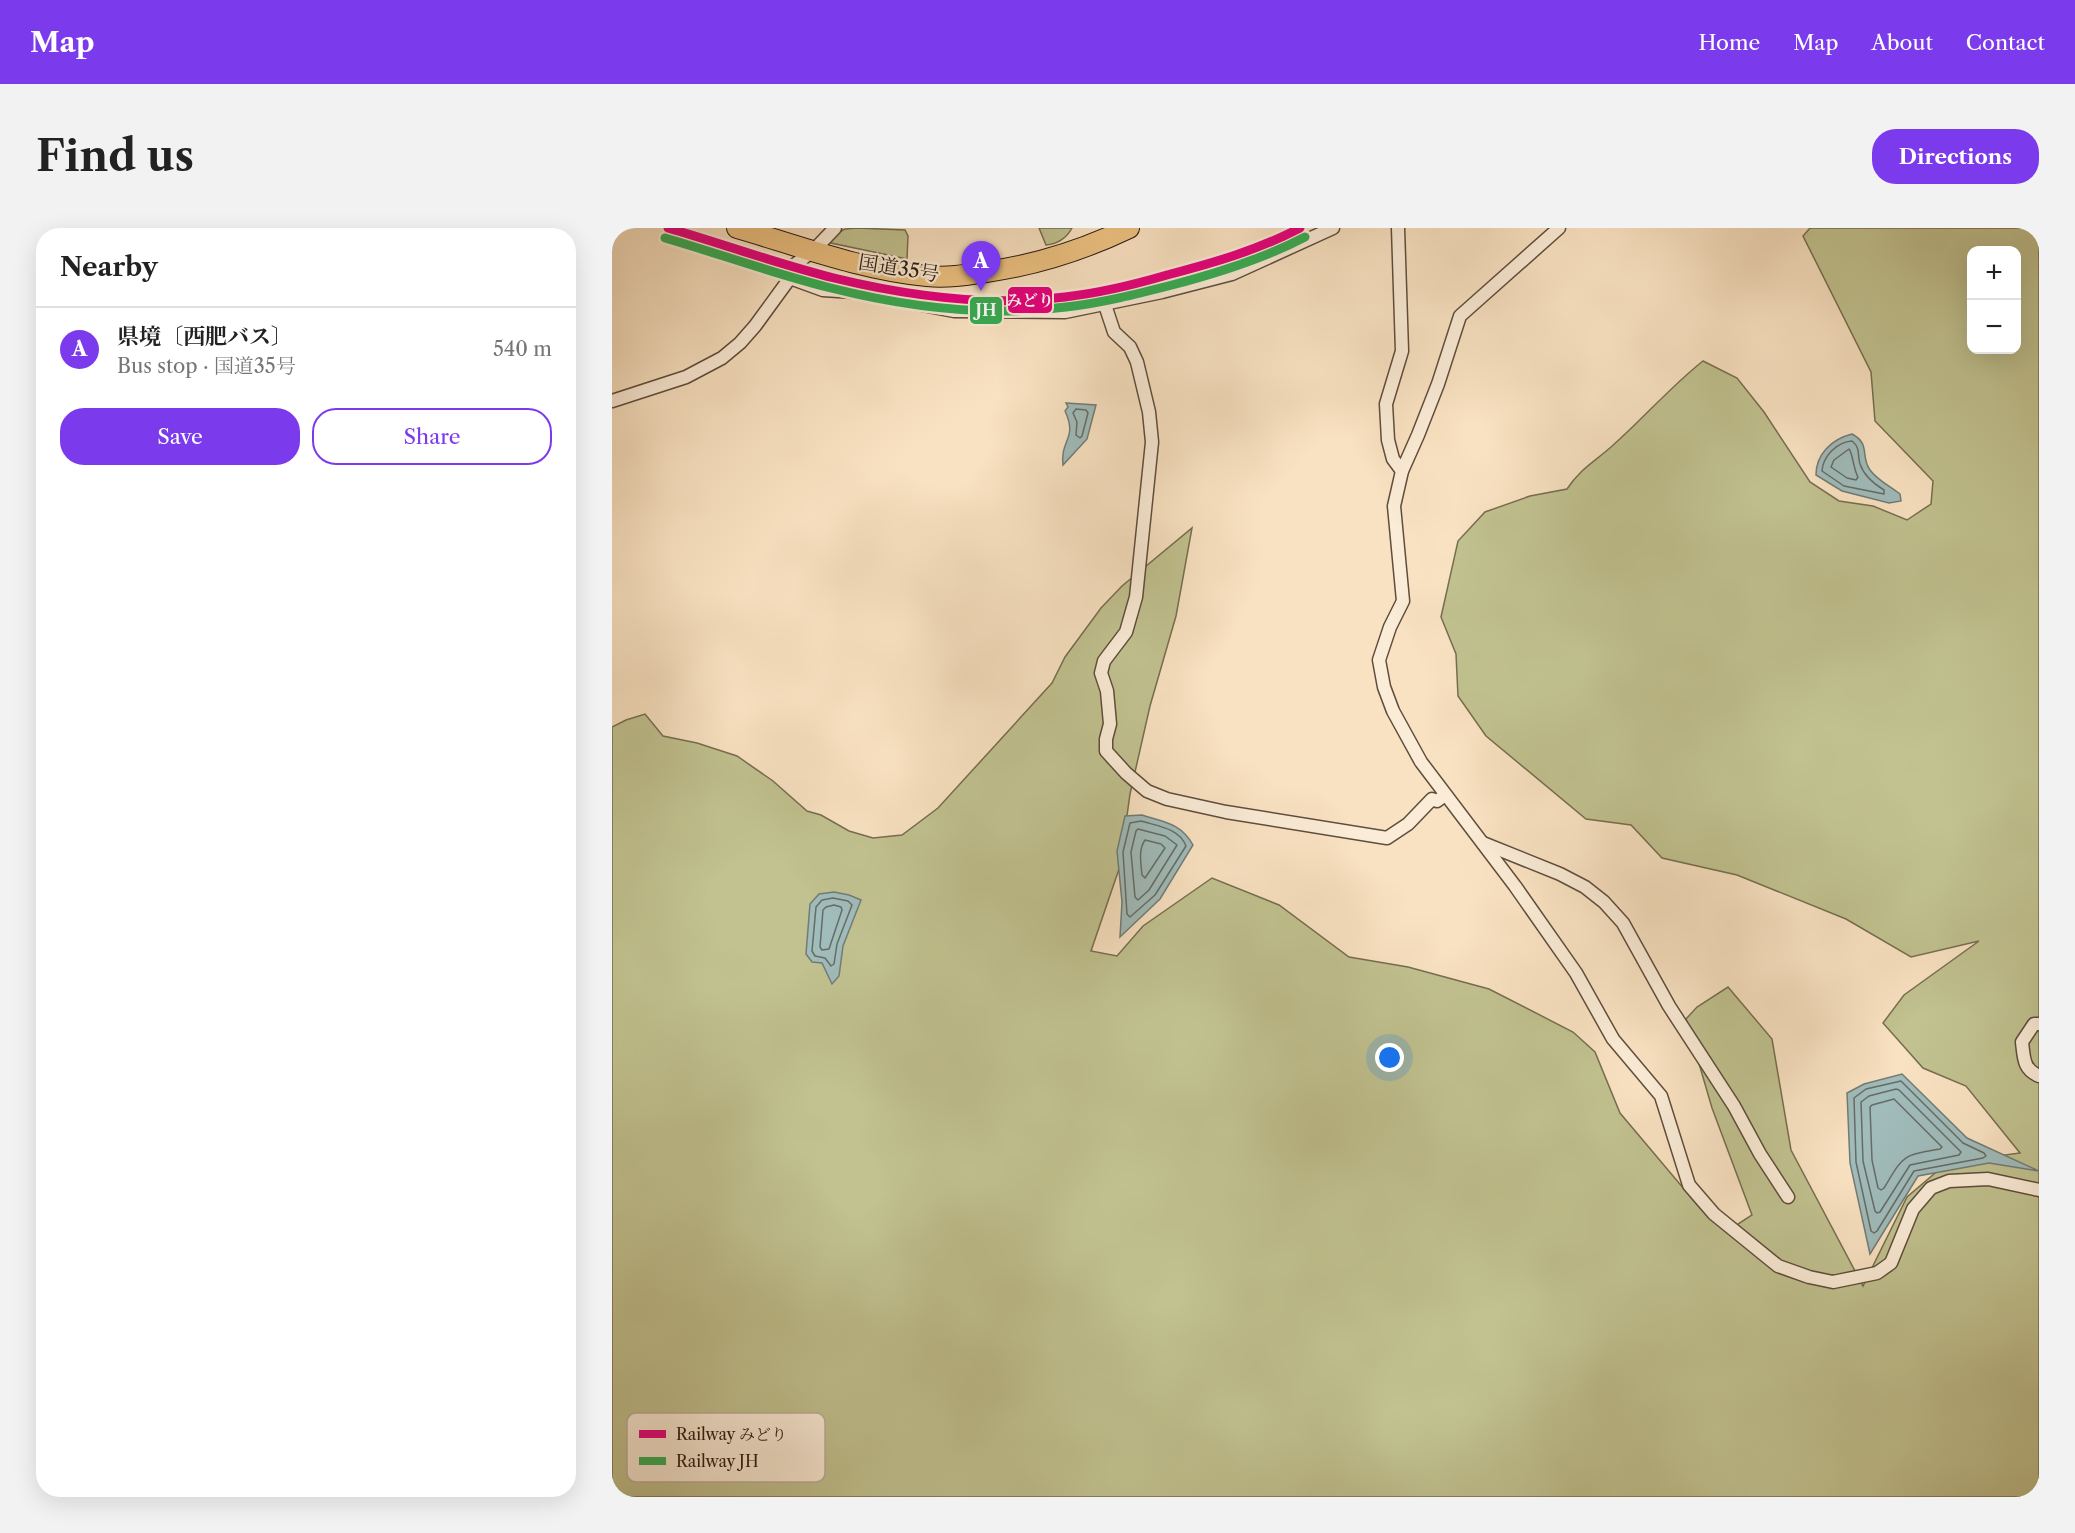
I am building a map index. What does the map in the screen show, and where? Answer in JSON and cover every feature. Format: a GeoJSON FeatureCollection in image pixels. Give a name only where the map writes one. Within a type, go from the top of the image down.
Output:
{"type":"FeatureCollection","features":[{"type":"Feature","properties":{"kind":"highway","name":"国道35号"},"geometry":{"type":"LineString","coordinates":[[737,228],[878,268],[928,276],[956,276],[1020,267],[1097,244],[1129,228]]}},
{"type":"Feature","properties":{"kind":"street"},"geometry":{"type":"LineString","coordinates":[[612,401],[686,376],[722,358],[740,344],[755,326],[790,278],[793,266],[814,250],[835,228]]}},
{"type":"Feature","properties":{"kind":"street"},"geometry":{"type":"LineString","coordinates":[[790,278],[823,290],[854,292],[954,311],[1065,312],[1105,305],[1232,274],[1333,228]]}},
{"type":"Feature","properties":{"kind":"street"},"geometry":{"type":"LineString","coordinates":[[1398,228],[1402,351],[1386,404],[1388,440],[1393,459],[1402,471]]}},
{"type":"Feature","properties":{"kind":"street"},"geometry":{"type":"LineString","coordinates":[[1559,228],[1460,316],[1438,384],[1402,471],[1394,506],[1403,601],[1390,627],[1378,660],[1384,687],[1393,711],[1421,762],[1515,886],[1576,973],[1612,1039],[1661,1096],[1689,1185],[1714,1214],[1778,1266],[1809,1277],[1833,1282],[1877,1273],[1891,1263],[1913,1209],[1931,1188],[1949,1181],[1988,1179],[2039,1190]]}},
{"type":"Feature","properties":{"kind":"street"},"geometry":{"type":"LineString","coordinates":[[1105,305],[1114,332],[1130,347],[1137,362],[1149,411],[1152,442],[1136,597],[1126,632],[1104,662],[1101,673],[1107,691],[1110,724],[1106,751],[1126,773],[1148,791],[1167,799],[1226,812],[1387,838],[1408,824],[1432,799],[1437,801],[1445,795]]}},
{"type":"Feature","properties":{"kind":"street"},"geometry":{"type":"LineString","coordinates":[[1482,843],[1560,874],[1585,887],[1604,902],[1623,923],[1670,1006],[1734,1106],[1760,1154],[1788,1197]]}},
{"type":"Feature","properties":{"kind":"street"},"geometry":{"type":"LineString","coordinates":[[2039,1024],[2034,1024],[2022,1042],[2024,1064],[2027,1069],[2039,1076]]}},
{"type":"Feature","properties":{"kind":"green space"},"geometry":{"type":"Polygon","coordinates":[[[1039,228],[1072,228],[1061,240],[1046,245],[1039,228]]]}},
{"type":"Feature","properties":{"kind":"green space"},"geometry":{"type":"Polygon","coordinates":[[[1810,228],[2039,228],[2039,1497],[612,1497],[612,727],[645,714],[663,736],[697,743],[737,756],[773,781],[807,811],[821,815],[849,831],[873,838],[902,835],[938,808],[1052,683],[1065,657],[1101,608],[1122,586],[1192,528],[1176,616],[1150,706],[1130,794],[1120,866],[1091,951],[1117,956],[1143,926],[1212,878],[1279,905],[1349,957],[1408,967],[1489,989],[1573,1032],[1595,1052],[1620,1113],[1700,1208],[1729,1230],[1752,1215],[1712,1108],[1686,1019],[1697,1007],[1728,987],[1772,1039],[1791,1150],[1863,1286],[1907,1197],[1947,1163],[2020,1153],[1966,1086],[1923,1068],[1883,1023],[1904,995],[1979,941],[1911,957],[1846,919],[1737,875],[1662,858],[1631,825],[1586,819],[1486,736],[1458,696],[1456,654],[1441,617],[1458,541],[1485,512],[1530,496],[1567,489],[1582,471],[1703,361],[1737,378],[1764,412],[1810,482],[1839,501],[1873,506],[1907,520],[1931,504],[1933,481],[1875,421],[1871,372],[1803,236],[1810,228]]]}},
{"type":"Feature","properties":{"kind":"green space"},"geometry":{"type":"Polygon","coordinates":[[[845,229],[905,230],[908,236],[907,259],[831,243],[830,237],[845,229]]]}},
{"type":"Feature","properties":{"kind":"water"},"geometry":{"type":"Polygon","coordinates":[[[1066,403],[1096,405],[1087,439],[1063,465],[1064,450],[1070,428],[1065,411],[1068,407],[1066,403]]]}},
{"type":"Feature","properties":{"kind":"water"},"geometry":{"type":"Polygon","coordinates":[[[1852,434],[1863,446],[1870,470],[1900,494],[1901,501],[1889,503],[1842,491],[1816,475],[1819,460],[1826,448],[1852,434]]]}},
{"type":"Feature","properties":{"kind":"water"},"geometry":{"type":"Polygon","coordinates":[[[1142,815],[1177,828],[1193,845],[1160,899],[1120,937],[1122,902],[1117,851],[1125,816],[1142,815]]]}},
{"type":"Feature","properties":{"kind":"water"},"geometry":{"type":"Polygon","coordinates":[[[834,892],[861,900],[843,946],[839,976],[832,984],[822,963],[812,962],[806,954],[810,904],[819,894],[834,892]]]}},
{"type":"Feature","properties":{"kind":"water"},"geometry":{"type":"Polygon","coordinates":[[[1902,1074],[1967,1138],[2039,1171],[1989,1163],[1918,1176],[1870,1254],[1850,1163],[1847,1093],[1864,1084],[1902,1074]]]}},
{"type":"Feature","properties":{"kind":"rail line","name":"みどり"},"geometry":{"type":"LineString","coordinates":[[668,228],[834,278],[919,295],[1007,301],[1065,297],[1129,285],[1235,255],[1300,228]]}},
{"type":"Feature","properties":{"kind":"rail line","name":"JH"},"geometry":{"type":"LineString","coordinates":[[665,238],[789,277],[859,295],[918,305],[1007,311],[1079,305],[1146,292],[1240,265],[1305,237]]}},
{"type":"Feature","properties":{"kind":"place","name":"県境〔西肥バス〕"},"geometry":{"type":"Point","coordinates":[981,291]}}]}
